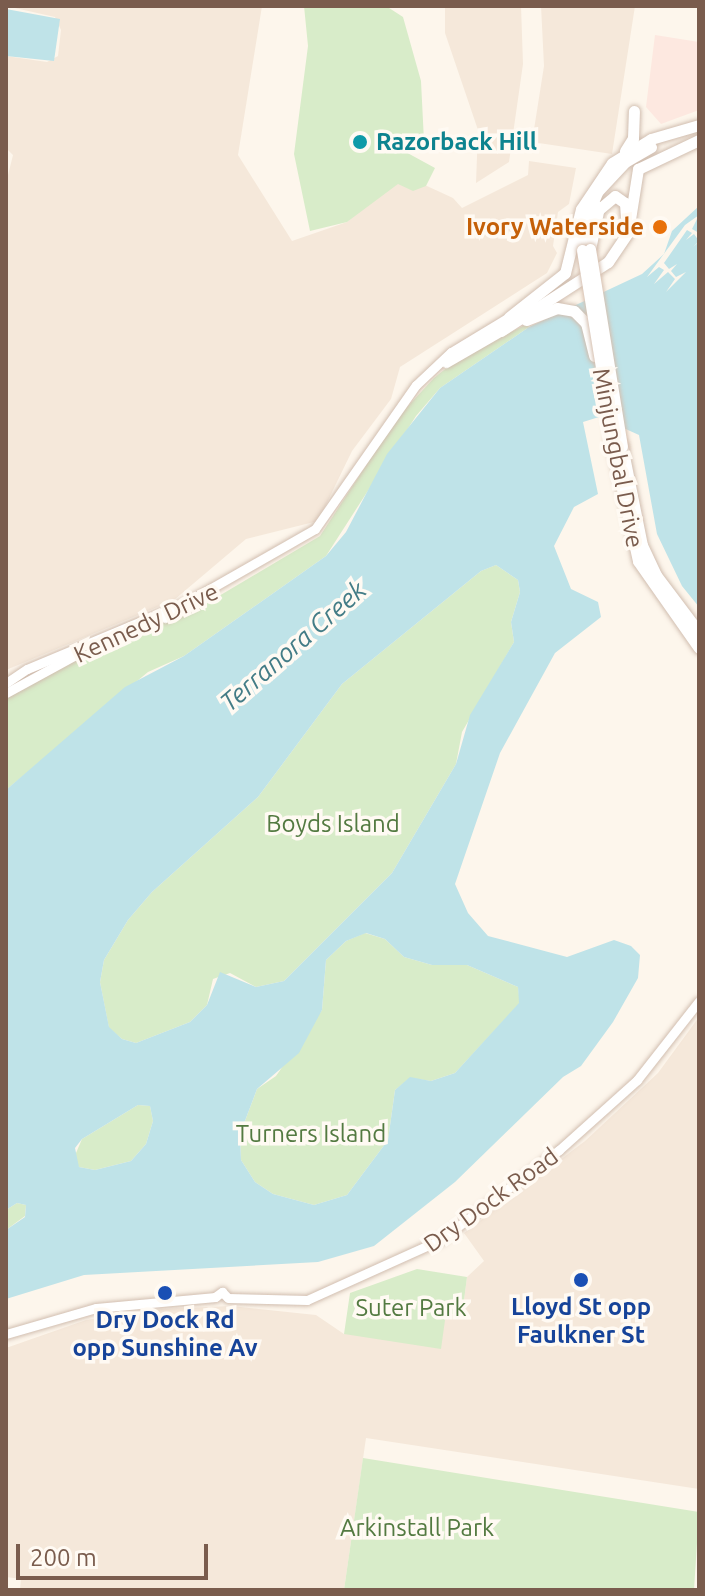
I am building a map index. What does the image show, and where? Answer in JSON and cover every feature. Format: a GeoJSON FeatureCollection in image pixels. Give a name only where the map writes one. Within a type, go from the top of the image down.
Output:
{"type":"FeatureCollection","features":[{"type":"Feature","properties":{"kind":"main road"},"geometry":{"type":"LineString","coordinates":[[509,317],[559,282],[569,265],[586,197],[633,138],[634,111],[647,132],[668,133]]}},
{"type":"Feature","properties":{"kind":"main road"},"geometry":{"type":"LineString","coordinates":[[622,155],[668,133],[699,126]]}},
{"type":"Feature","properties":{"kind":"main road"},"geometry":{"type":"LineString","coordinates":[[586,249],[589,208],[611,175],[642,151],[699,126]]}},
{"type":"Feature","properties":{"kind":"main road"},"geometry":{"type":"LineString","coordinates":[[586,249],[597,211],[609,188],[630,166],[699,137]]}},
{"type":"Feature","properties":{"kind":"main road"},"geometry":{"type":"LineString","coordinates":[[501,331],[608,262],[628,232],[638,169],[699,137]]}},
{"type":"Feature","properties":{"kind":"main road"},"geometry":{"type":"LineString","coordinates":[[509,317],[608,257],[622,236],[627,208],[622,199],[611,197],[597,211]]}},
{"type":"Feature","properties":{"kind":"main road","name":"Minjungbal Drive"},"geometry":{"type":"LineString","coordinates":[[586,249],[638,561],[699,648]]}},
{"type":"Feature","properties":{"kind":"main road"},"geometry":{"type":"LineString","coordinates":[[526,320],[557,308],[582,316],[589,331],[618,446]]}},
{"type":"Feature","properties":{"kind":"main road","name":"Minjungbal Drive"},"geometry":{"type":"LineString","coordinates":[[618,446],[642,545],[656,575],[699,632]]}},
{"type":"Feature","properties":{"kind":"street","name":"Kennedy Drive"},"geometry":{"type":"LineString","coordinates":[[6,693],[56,664],[183,611],[309,538],[331,519],[391,421],[438,362],[509,317]]}},
{"type":"Feature","properties":{"kind":"street"},"geometry":{"type":"LineString","coordinates":[[501,331],[526,320]]}},
{"type":"Feature","properties":{"kind":"street","name":"Kennedy Drive"},"geometry":{"type":"LineString","coordinates":[[391,421],[450,360],[501,331]]}},
{"type":"Feature","properties":{"kind":"street","name":"Kennedy Drive"},"geometry":{"type":"LineString","coordinates":[[8,682],[214,588],[315,529],[350,486]]}},
{"type":"Feature","properties":{"kind":"street"},"geometry":{"type":"LineString","coordinates":[[8,682],[56,664]]}},
{"type":"Feature","properties":{"kind":"street","name":"Dry Dock Road"},"geometry":{"type":"LineString","coordinates":[[6,1334],[96,1308],[215,1297],[221,1304],[228,1298],[307,1300],[440,1240],[549,1159],[637,1080],[699,1001]]}},
{"type":"Feature","properties":{"kind":"shaded area"},"geometry":{"type":"Polygon","coordinates":[[[6,6],[262,6],[238,155],[292,241],[347,222],[403,175],[453,198],[462,208],[528,175],[529,161],[576,168],[569,204],[558,212],[553,246],[557,253],[547,273],[400,367],[391,399],[352,451],[318,521],[246,539],[174,600],[6,670],[6,183],[13,155],[6,148],[6,56],[47,62],[58,56],[61,30],[55,17],[6,6]]]}},
{"type":"Feature","properties":{"kind":"shaded area"},"geometry":{"type":"Polygon","coordinates":[[[445,6],[521,6],[523,64],[509,162],[476,183],[478,130],[445,33],[445,6]]]}},
{"type":"Feature","properties":{"kind":"shaded area"},"geometry":{"type":"Polygon","coordinates":[[[541,6],[635,6],[612,154],[532,142],[544,66],[541,6]]]}},
{"type":"Feature","properties":{"kind":"shaded area"},"geometry":{"type":"Polygon","coordinates":[[[655,35],[699,42],[699,110],[661,124],[646,107],[655,35]]]}},
{"type":"Feature","properties":{"kind":"shaded area"},"geometry":{"type":"Polygon","coordinates":[[[699,1017],[699,1489],[366,1438],[344,1590],[20,1590],[21,1579],[6,1577],[6,1348],[86,1320],[162,1309],[231,1306],[316,1315],[344,1334],[446,1313],[462,1316],[467,1277],[484,1261],[464,1233],[585,1141],[658,1073],[699,1017]]]}},
{"type":"Feature","properties":{"kind":"green space"},"geometry":{"type":"Polygon","coordinates":[[[304,6],[386,6],[403,17],[421,81],[424,141],[408,136],[402,150],[435,168],[426,186],[413,191],[398,184],[347,222],[310,231],[294,154],[308,46],[304,6]]]}},
{"type":"Feature","properties":{"kind":"green space"},"geometry":{"type":"Polygon","coordinates":[[[527,324],[529,327],[440,388],[416,416],[326,556],[184,656],[148,672],[6,790],[6,696],[77,658],[197,609],[320,536],[397,418],[434,378],[459,358],[527,324]]]}},
{"type":"Feature","properties":{"kind":"green space","name":"Boyds Island"},"geometry":{"type":"Polygon","coordinates":[[[496,565],[518,580],[520,592],[511,622],[514,642],[462,732],[456,764],[392,873],[284,981],[256,987],[230,973],[213,979],[207,1005],[190,1022],[136,1043],[122,1039],[109,1028],[100,982],[104,960],[128,920],[152,892],[258,797],[342,684],[481,571],[496,565]]]}},
{"type":"Feature","properties":{"kind":"green space","name":"Turners Island"},"geometry":{"type":"Polygon","coordinates":[[[365,933],[385,939],[404,957],[432,965],[467,965],[518,987],[520,1003],[455,1073],[431,1081],[410,1078],[395,1090],[388,1140],[347,1195],[314,1205],[273,1194],[255,1182],[241,1160],[240,1134],[257,1089],[276,1076],[322,1010],[326,960],[346,941],[365,933]]]}},
{"type":"Feature","properties":{"kind":"green space"},"geometry":{"type":"Polygon","coordinates":[[[138,1105],[150,1106],[153,1121],[146,1144],[131,1161],[95,1170],[79,1167],[73,1160],[82,1139],[138,1105]]]}},
{"type":"Feature","properties":{"kind":"green space"},"geometry":{"type":"Polygon","coordinates":[[[17,1203],[26,1205],[25,1216],[6,1230],[6,1210],[17,1203]]]}},
{"type":"Feature","properties":{"kind":"green space","name":"Suter Park"},"geometry":{"type":"Polygon","coordinates":[[[417,1269],[467,1277],[462,1316],[446,1313],[441,1349],[344,1334],[350,1293],[417,1269]]]}},
{"type":"Feature","properties":{"kind":"green space","name":"Arkinstall Park"},"geometry":{"type":"Polygon","coordinates":[[[363,1458],[699,1512],[694,1590],[344,1590],[363,1458]]]}},
{"type":"Feature","properties":{"kind":"water"},"geometry":{"type":"Polygon","coordinates":[[[6,9],[60,19],[54,61],[6,56],[6,9]]]}},
{"type":"Feature","properties":{"kind":"water","name":"Terranora Creek"},"geometry":{"type":"Polygon","coordinates":[[[699,206],[699,607],[682,586],[657,534],[639,435],[599,417],[583,422],[598,494],[574,507],[554,546],[571,589],[598,602],[601,617],[555,653],[500,753],[455,884],[468,913],[488,936],[567,957],[614,940],[631,946],[640,955],[638,978],[613,1022],[581,1066],[563,1077],[455,1182],[374,1246],[318,1262],[84,1275],[6,1299],[6,1230],[25,1217],[26,1205],[17,1203],[6,1210],[6,790],[125,687],[184,656],[326,556],[346,532],[387,454],[440,388],[529,327],[642,274],[664,254],[672,231],[699,206]],[[496,565],[481,571],[342,684],[258,797],[152,892],[128,920],[104,960],[100,982],[109,1027],[122,1039],[136,1043],[190,1022],[207,1005],[220,972],[256,987],[284,981],[392,873],[456,764],[470,715],[514,642],[511,622],[520,592],[518,580],[496,565]],[[366,933],[346,941],[326,960],[322,1010],[299,1053],[257,1089],[240,1134],[241,1160],[255,1182],[273,1194],[314,1205],[347,1195],[388,1140],[395,1090],[410,1077],[431,1081],[455,1073],[519,1003],[518,987],[467,965],[432,965],[404,957],[385,939],[366,933]],[[138,1105],[82,1139],[75,1148],[79,1167],[95,1170],[131,1161],[146,1144],[153,1121],[150,1106],[138,1105]]]}},
{"type":"Feature","properties":{"kind":"pier"},"geometry":{"type":"Polygon","coordinates":[[[699,215],[692,229],[699,233],[699,241],[694,234],[686,240],[692,233],[687,230],[664,263],[669,269],[677,264],[671,271],[676,277],[686,272],[666,292],[675,279],[668,272],[654,284],[664,270],[659,267],[647,277],[685,225],[699,215]]]}},
{"type":"Feature","properties":{"kind":"place","name":"Razorback Hill"},"geometry":{"type":"Point","coordinates":[360,142]}},
{"type":"Feature","properties":{"kind":"place","name":"Ivory Waterside"},"geometry":{"type":"Point","coordinates":[660,227]}},
{"type":"Feature","properties":{"kind":"place","name":"Lloyd St opp Faulkner St"},"geometry":{"type":"Point","coordinates":[581,1280]}},
{"type":"Feature","properties":{"kind":"place","name":"Dry Dock Rd opp Sunshine Av"},"geometry":{"type":"Point","coordinates":[165,1293]}}]}
